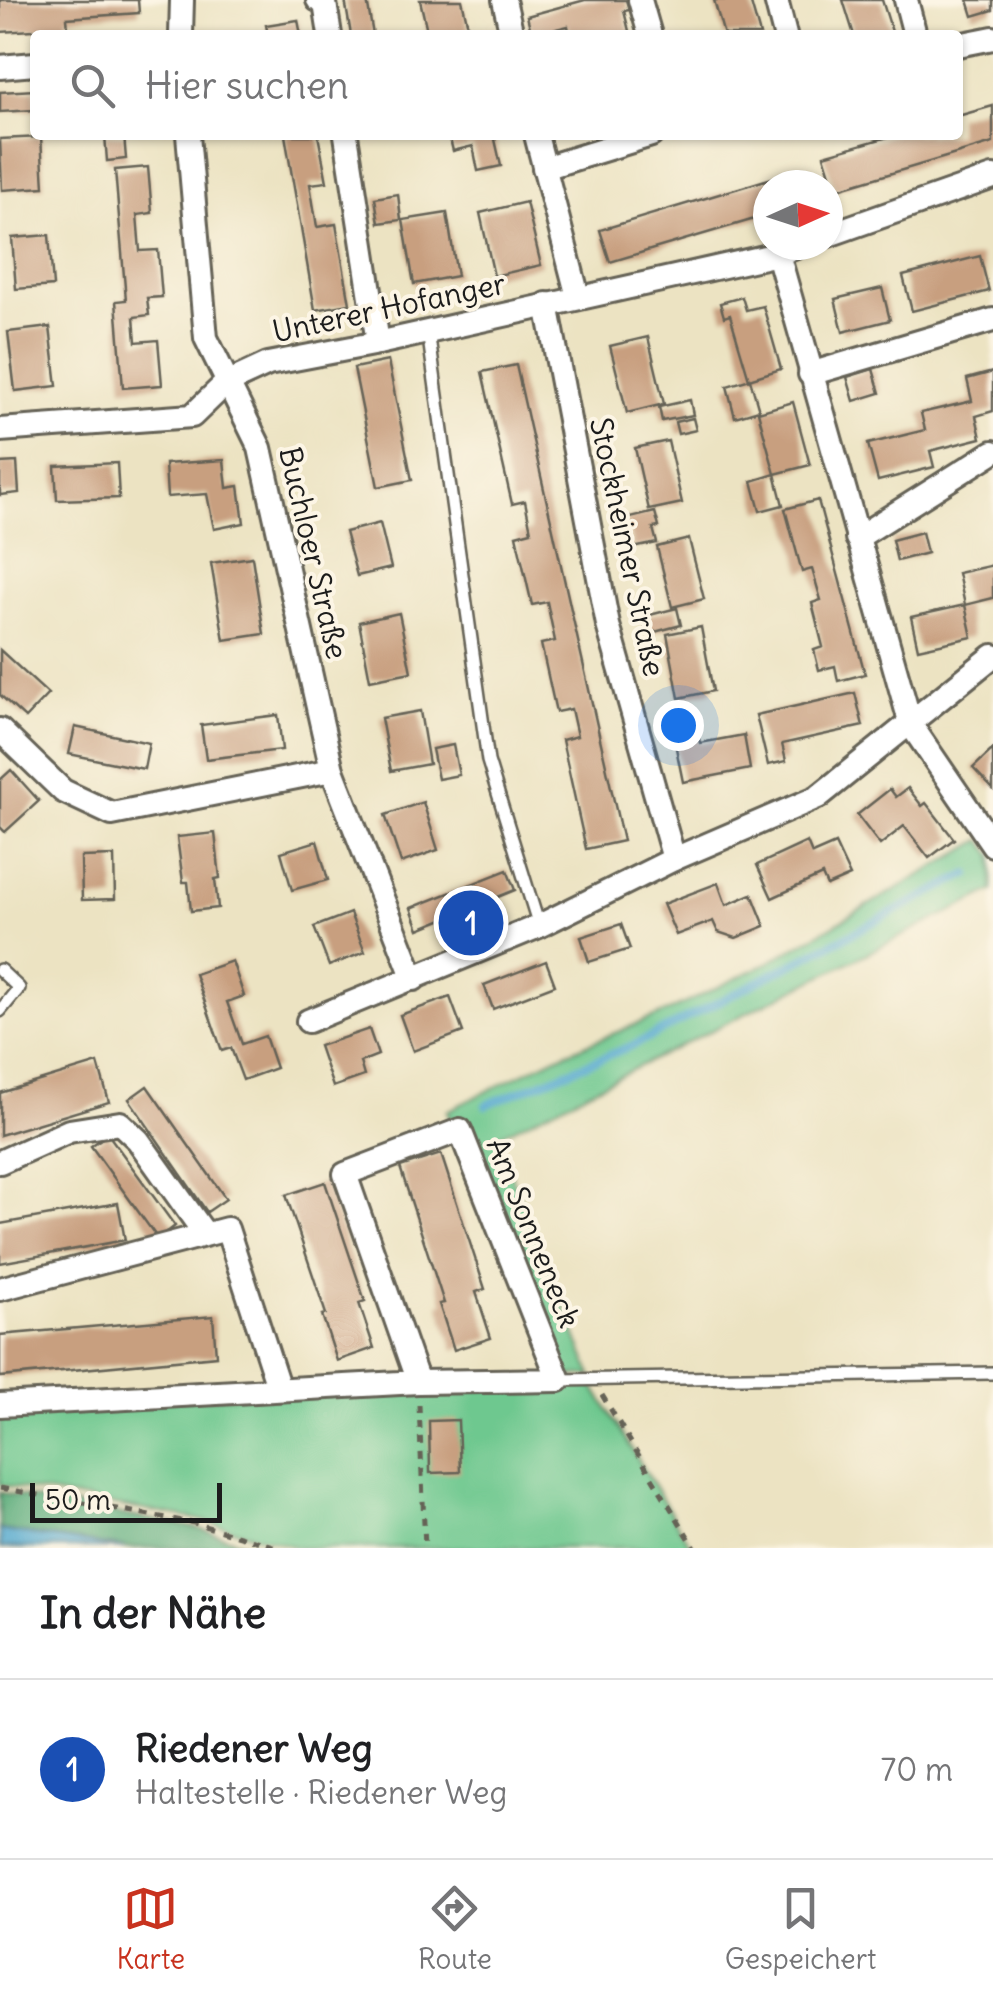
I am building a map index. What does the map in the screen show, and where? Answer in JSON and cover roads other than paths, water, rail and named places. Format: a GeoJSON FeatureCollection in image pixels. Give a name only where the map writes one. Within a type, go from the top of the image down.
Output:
{"type":"FeatureCollection","features":[{"type":"Feature","properties":{"kind":"street"},"geometry":{"type":"LineString","coordinates":[[181,30],[182,0]]}},
{"type":"Feature","properties":{"kind":"street"},"geometry":{"type":"LineString","coordinates":[[318,0],[325,4],[329,30]]}},
{"type":"Feature","properties":{"kind":"street"},"geometry":{"type":"LineString","coordinates":[[504,0],[511,30]]}},
{"type":"Feature","properties":{"kind":"street"},"geometry":{"type":"LineString","coordinates":[[640,0],[649,30]]}},
{"type":"Feature","properties":{"kind":"street"},"geometry":{"type":"LineString","coordinates":[[776,0],[784,30]]}},
{"type":"Feature","properties":{"kind":"street"},"geometry":{"type":"LineString","coordinates":[[906,0],[915,30]]}},
{"type":"Feature","properties":{"kind":"street"},"geometry":{"type":"LineString","coordinates":[[963,44],[993,38]]}},
{"type":"Feature","properties":{"kind":"street"},"geometry":{"type":"LineString","coordinates":[[0,67],[30,64]]}},
{"type":"Feature","properties":{"kind":"street","name":"Buchloer Straße"},"geometry":{"type":"LineString","coordinates":[[188,140],[206,338],[260,448],[332,770],[414,979]]}},
{"type":"Feature","properties":{"kind":"street"},"geometry":{"type":"LineString","coordinates":[[347,140],[378,343]]}},
{"type":"Feature","properties":{"kind":"street"},"geometry":{"type":"LineString","coordinates":[[537,140],[578,297]]}},
{"type":"Feature","properties":{"kind":"street"},"geometry":{"type":"LineString","coordinates":[[544,168],[636,140]]}},
{"type":"Feature","properties":{"kind":"street"},"geometry":{"type":"LineString","coordinates":[[843,230],[993,177]]}},
{"type":"Feature","properties":{"kind":"street","name":"Unterer Hofanger"},"geometry":{"type":"LineString","coordinates":[[0,430],[192,416],[226,384],[268,364],[753,259]]}},
{"type":"Feature","properties":{"kind":"street"},"geometry":{"type":"LineString","coordinates":[[780,260],[911,725],[993,846]]}},
{"type":"Feature","properties":{"kind":"street","name":"Stockheimer Straße"},"geometry":{"type":"LineString","coordinates":[[547,304],[608,626],[674,859]]}},
{"type":"Feature","properties":{"kind":"street"},"geometry":{"type":"LineString","coordinates":[[810,374],[987,322]]}},
{"type":"Feature","properties":{"kind":"street"},"geometry":{"type":"LineString","coordinates":[[857,538],[993,452]]}},
{"type":"Feature","properties":{"kind":"street"},"geometry":{"type":"LineString","coordinates":[[308,1021],[539,926],[674,859],[818,797],[993,656]]}},
{"type":"Feature","properties":{"kind":"street"},"geometry":{"type":"LineString","coordinates":[[0,730],[63,792],[112,814],[332,770]]}},
{"type":"Feature","properties":{"kind":"street"},"geometry":{"type":"LineString","coordinates":[[0,1162],[69,1132],[120,1122],[138,1140],[205,1234]]}},
{"type":"Feature","properties":{"kind":"street","name":"Am Sonneneck"},"geometry":{"type":"LineString","coordinates":[[418,1382],[345,1174],[460,1130],[559,1380]]}},
{"type":"Feature","properties":{"kind":"street"},"geometry":{"type":"LineString","coordinates":[[0,1289],[227,1229],[278,1389]]}},
{"type":"Feature","properties":{"kind":"street"},"geometry":{"type":"LineString","coordinates":[[0,1404],[418,1382],[559,1380]]}},
{"type":"Feature","properties":{"kind":"lane"},"geometry":{"type":"LineString","coordinates":[[428,331],[488,762],[539,926]]}},
{"type":"Feature","properties":{"kind":"lane"},"geometry":{"type":"LineString","coordinates":[[0,970],[19,988],[0,1011]]}},
{"type":"Feature","properties":{"kind":"lane"},"geometry":{"type":"LineString","coordinates":[[559,1380],[993,1373]]}},
{"type":"Feature","properties":{"kind":"water"},"geometry":{"type":"Polygon","coordinates":[[[0,1530],[125,1548],[0,1548],[0,1530]]]}},
{"type":"Feature","properties":{"kind":"waterway"},"geometry":{"type":"LineString","coordinates":[[486,1105],[636,1044],[968,874]]}},
{"type":"Feature","properties":{"kind":"place","name":"Riedener Weg"},"geometry":{"type":"Point","coordinates":[471,923]}}]}
